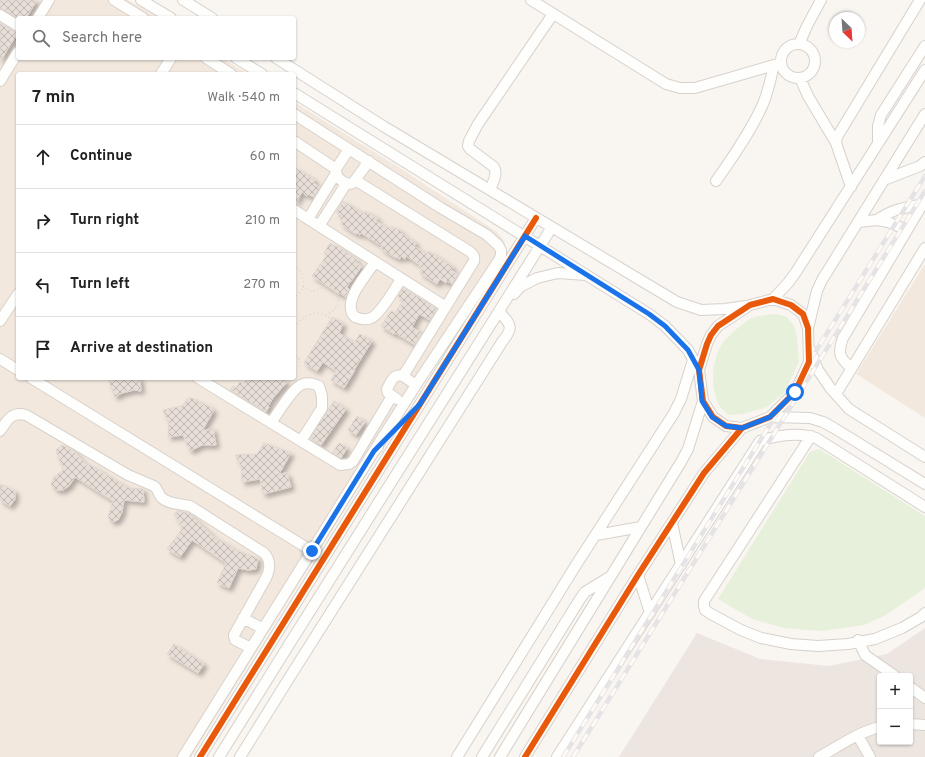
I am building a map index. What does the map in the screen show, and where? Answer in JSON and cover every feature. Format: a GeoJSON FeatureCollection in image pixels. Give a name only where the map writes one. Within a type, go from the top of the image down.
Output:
{"type":"FeatureCollection","features":[{"type":"Feature","properties":{"kind":"street"},"geometry":{"type":"LineString","coordinates":[[39,16],[49,0]]}},
{"type":"Feature","properties":{"kind":"street"},"geometry":{"type":"LineString","coordinates":[[114,0],[140,16]]}},
{"type":"Feature","properties":{"kind":"street"},"geometry":{"type":"LineString","coordinates":[[141,0],[168,16]]}},
{"type":"Feature","properties":{"kind":"street"},"geometry":{"type":"LineString","coordinates":[[183,0],[209,16]]}},
{"type":"Feature","properties":{"kind":"street"},"geometry":{"type":"LineString","coordinates":[[531,0],[666,84],[680,88],[695,88],[778,64]]}},
{"type":"Feature","properties":{"kind":"street"},"geometry":{"type":"LineString","coordinates":[[799,44],[806,26],[821,0]]}},
{"type":"Feature","properties":{"kind":"street"},"geometry":{"type":"LineString","coordinates":[[836,143],[839,133],[920,0]]}},
{"type":"Feature","properties":{"kind":"street"},"geometry":{"type":"LineString","coordinates":[[490,190],[496,170],[470,149],[468,146],[469,141],[478,124],[553,14]]}},
{"type":"Feature","properties":{"kind":"street"},"geometry":{"type":"LineString","coordinates":[[0,15],[16,25]]}},
{"type":"Feature","properties":{"kind":"street"},"geometry":{"type":"LineString","coordinates":[[716,181],[764,103],[778,64],[784,52],[793,45],[799,44],[810,48],[814,53],[815,64],[813,70],[805,77],[795,78],[790,76],[778,64]]}},
{"type":"Feature","properties":{"kind":"street"},"geometry":{"type":"LineString","coordinates":[[878,144],[878,126],[881,115],[925,46]]}},
{"type":"Feature","properties":{"kind":"street"},"geometry":{"type":"LineString","coordinates":[[0,81],[16,55]]}},
{"type":"Feature","properties":{"kind":"street"},"geometry":{"type":"LineString","coordinates":[[161,72],[170,60]]}},
{"type":"Feature","properties":{"kind":"street"},"geometry":{"type":"LineString","coordinates":[[209,60],[228,72]]}},
{"type":"Feature","properties":{"kind":"street"},"geometry":{"type":"LineString","coordinates":[[239,60],[259,72]]}},
{"type":"Feature","properties":{"kind":"street"},"geometry":{"type":"LineString","coordinates":[[279,60],[383,126],[677,302],[701,310],[724,309],[773,300],[791,305],[803,314],[808,328],[809,362],[795,392],[770,417]]}},
{"type":"Feature","properties":{"kind":"street"},"geometry":{"type":"LineString","coordinates":[[773,300],[796,272],[925,70]]}},
{"type":"Feature","properties":{"kind":"street"},"geometry":{"type":"LineString","coordinates":[[800,78],[808,96],[836,143],[851,187]]}},
{"type":"Feature","properties":{"kind":"street"},"geometry":{"type":"LineString","coordinates":[[296,94],[649,314],[665,326],[688,350],[699,370]]}},
{"type":"Feature","properties":{"kind":"street"},"geometry":{"type":"LineString","coordinates":[[808,328],[817,290],[822,280],[925,114]]}},
{"type":"Feature","properties":{"kind":"street"},"geometry":{"type":"LineString","coordinates":[[184,757],[404,403],[501,255],[501,250],[498,245],[488,235],[441,208],[296,115]]}},
{"type":"Feature","properties":{"kind":"street"},"geometry":{"type":"LineString","coordinates":[[337,141],[347,126]]}},
{"type":"Feature","properties":{"kind":"street"},"geometry":{"type":"LineString","coordinates":[[296,142],[336,171],[339,179],[351,182],[473,254],[475,258],[403,376]]}},
{"type":"Feature","properties":{"kind":"street"},"geometry":{"type":"LineString","coordinates":[[308,218],[349,149]]}},
{"type":"Feature","properties":{"kind":"street"},"geometry":{"type":"LineString","coordinates":[[319,226],[368,161]]}},
{"type":"Feature","properties":{"kind":"street"},"geometry":{"type":"LineString","coordinates":[[884,180],[920,166],[925,162]]}},
{"type":"Feature","properties":{"kind":"street"},"geometry":{"type":"LineString","coordinates":[[877,220],[893,210],[924,202]]}},
{"type":"Feature","properties":{"kind":"street"},"geometry":{"type":"LineString","coordinates":[[852,368],[842,360],[839,353],[843,338],[924,202]]}},
{"type":"Feature","properties":{"kind":"street"},"geometry":{"type":"LineString","coordinates":[[296,211],[446,307]]}},
{"type":"Feature","properties":{"kind":"street"},"geometry":{"type":"LineString","coordinates":[[200,757],[536,218]]}},
{"type":"Feature","properties":{"kind":"street"},"geometry":{"type":"LineString","coordinates":[[488,235],[497,219]]}},
{"type":"Feature","properties":{"kind":"street"},"geometry":{"type":"LineString","coordinates":[[858,222],[877,220],[888,222],[907,230]]}},
{"type":"Feature","properties":{"kind":"street"},"geometry":{"type":"LineString","coordinates":[[219,757],[298,629],[552,227]]}},
{"type":"Feature","properties":{"kind":"street"},"geometry":{"type":"LineString","coordinates":[[836,394],[925,248]]}},
{"type":"Feature","properties":{"kind":"street"},"geometry":{"type":"LineString","coordinates":[[375,262],[351,298],[351,308],[355,317],[362,320],[372,318],[381,310],[402,279]]}},
{"type":"Feature","properties":{"kind":"street"},"geometry":{"type":"LineString","coordinates":[[501,308],[520,287],[538,278],[558,273],[588,276]]}},
{"type":"Feature","properties":{"kind":"street"},"geometry":{"type":"LineString","coordinates":[[0,322],[16,297]]}},
{"type":"Feature","properties":{"kind":"street"},"geometry":{"type":"LineString","coordinates":[[500,757],[688,449],[702,401],[699,370],[711,335],[718,326],[750,305]]}},
{"type":"Feature","properties":{"kind":"street"},"geometry":{"type":"LineString","coordinates":[[240,757],[404,496],[502,342],[508,335],[510,325],[501,308]]}},
{"type":"Feature","properties":{"kind":"street"},"geometry":{"type":"LineString","coordinates":[[809,345],[818,370],[831,389],[849,409],[925,457]]}},
{"type":"Feature","properties":{"kind":"street"},"geometry":{"type":"LineString","coordinates":[[0,359],[16,369]]}},
{"type":"Feature","properties":{"kind":"street"},"geometry":{"type":"LineString","coordinates":[[457,757],[674,413],[681,399],[693,360]]}},
{"type":"Feature","properties":{"kind":"street"},"geometry":{"type":"LineString","coordinates":[[404,403],[388,393],[387,389],[393,378],[398,375],[403,376],[416,385]]}},
{"type":"Feature","properties":{"kind":"street"},"geometry":{"type":"LineString","coordinates":[[34,380],[312,551]]}},
{"type":"Feature","properties":{"kind":"street"},"geometry":{"type":"LineString","coordinates":[[201,380],[340,465],[349,464],[352,461],[392,396]]}},
{"type":"Feature","properties":{"kind":"street"},"geometry":{"type":"LineString","coordinates":[[271,423],[293,391],[303,384],[311,383],[319,386],[322,396],[322,408],[301,441]]}},
{"type":"Feature","properties":{"kind":"street"},"geometry":{"type":"LineString","coordinates":[[702,401],[712,417],[726,426],[742,428]]}},
{"type":"Feature","properties":{"kind":"street"},"geometry":{"type":"LineString","coordinates":[[374,451],[420,404]]}},
{"type":"Feature","properties":{"kind":"street"},"geometry":{"type":"LineString","coordinates":[[0,431],[10,417],[16,414],[26,415],[128,475],[154,486],[157,488],[163,499],[172,503],[190,506],[268,557],[269,572],[234,635],[235,640],[251,648]]}},
{"type":"Feature","properties":{"kind":"street"},"geometry":{"type":"LineString","coordinates":[[525,757],[638,575],[704,473],[742,428],[770,417],[810,418],[823,422],[834,428],[925,484]]}},
{"type":"Feature","properties":{"kind":"street"},"geometry":{"type":"LineString","coordinates":[[557,757],[760,441],[777,437],[798,435],[816,438],[925,507]]}},
{"type":"Feature","properties":{"kind":"street"},"geometry":{"type":"LineString","coordinates":[[811,436],[704,601],[705,610],[741,630],[761,638],[791,644],[818,646],[848,644],[875,639],[902,628],[925,613]]}},
{"type":"Feature","properties":{"kind":"street"},"geometry":{"type":"LineString","coordinates":[[672,523],[681,565]]}},
{"type":"Feature","properties":{"kind":"street"},"geometry":{"type":"LineString","coordinates":[[596,535],[640,526]]}},
{"type":"Feature","properties":{"kind":"street"},"geometry":{"type":"LineString","coordinates":[[638,575],[650,613]]}},
{"type":"Feature","properties":{"kind":"street"},"geometry":{"type":"LineString","coordinates":[[482,757],[580,599],[585,592],[610,577]]}},
{"type":"Feature","properties":{"kind":"street"},"geometry":{"type":"LineString","coordinates":[[243,618],[263,629]]}},
{"type":"Feature","properties":{"kind":"street"},"geometry":{"type":"LineString","coordinates":[[858,641],[865,655],[891,673]]}},
{"type":"Feature","properties":{"kind":"street"},"geometry":{"type":"LineString","coordinates":[[913,689],[925,698]]}},
{"type":"Feature","properties":{"kind":"street"},"geometry":{"type":"LineString","coordinates":[[913,724],[925,725]]}},
{"type":"Feature","properties":{"kind":"street"},"geometry":{"type":"LineString","coordinates":[[819,757],[858,736],[877,728]]}},
{"type":"Feature","properties":{"kind":"street"},"geometry":{"type":"LineString","coordinates":[[858,736],[870,757]]}},
{"type":"Feature","properties":{"kind":"path"},"geometry":{"type":"LineString","coordinates":[[296,266],[303,275],[304,280],[303,287],[296,296]]}},
{"type":"Feature","properties":{"kind":"path"},"geometry":{"type":"LineString","coordinates":[[303,287],[312,292],[320,288],[326,288],[331,289],[336,293],[338,303],[333,312],[326,315]]}},
{"type":"Feature","properties":{"kind":"path"},"geometry":{"type":"LineString","coordinates":[[296,325],[302,318],[313,314],[322,313],[330,318]]}},
{"type":"Feature","properties":{"kind":"path"},"geometry":{"type":"LineString","coordinates":[[298,358],[302,361]]}},
{"type":"Feature","properties":{"kind":"path"},"geometry":{"type":"LineString","coordinates":[[298,358],[300,370]]}},
{"type":"Feature","properties":{"kind":"shaded area"},"geometry":{"type":"Polygon","coordinates":[[[0,0],[128,0],[155,16],[16,16],[16,60],[225,60],[245,72],[16,72],[16,380],[296,380],[296,103],[403,170],[497,232],[505,242],[502,258],[191,757],[0,757],[0,0]]]}},
{"type":"Feature","properties":{"kind":"shaded area"},"geometry":{"type":"Polygon","coordinates":[[[925,264],[925,418],[856,374],[925,264]]]}},
{"type":"Feature","properties":{"kind":"shaded area"},"geometry":{"type":"Polygon","coordinates":[[[925,628],[925,757],[619,757],[697,633],[760,659],[829,666],[887,654],[925,628]]]}},
{"type":"Feature","properties":{"kind":"green space"},"geometry":{"type":"Polygon","coordinates":[[[776,314],[787,317],[794,326],[797,337],[799,362],[784,393],[767,407],[743,414],[728,415],[721,408],[715,397],[713,374],[714,365],[719,350],[727,338],[752,318],[776,314]]]}},
{"type":"Feature","properties":{"kind":"green space"},"geometry":{"type":"Polygon","coordinates":[[[819,449],[925,516],[925,588],[886,615],[864,625],[822,631],[784,628],[752,619],[718,599],[810,452],[819,449]]]}},
{"type":"Feature","properties":{"kind":"building"},"geometry":{"type":"Polygon","coordinates":[[[0,0],[37,0],[27,16],[16,17],[3,9],[0,9],[0,0]]]}},
{"type":"Feature","properties":{"kind":"building"},"geometry":{"type":"Polygon","coordinates":[[[0,23],[16,32],[16,35],[0,62],[0,23]]]}},
{"type":"Feature","properties":{"kind":"building"},"geometry":{"type":"Polygon","coordinates":[[[296,168],[315,180],[313,183],[320,187],[314,197],[308,194],[307,196],[302,192],[296,202],[296,168]]]}},
{"type":"Feature","properties":{"kind":"building"},"geometry":{"type":"Polygon","coordinates":[[[343,201],[364,214],[366,211],[378,218],[376,221],[390,229],[392,226],[402,232],[401,233],[416,243],[414,246],[427,254],[429,251],[453,267],[451,270],[458,274],[452,284],[447,281],[446,283],[440,279],[437,284],[420,273],[422,269],[419,267],[420,265],[406,256],[405,259],[401,256],[400,259],[396,258],[383,250],[381,248],[382,246],[361,233],[360,235],[357,233],[356,234],[341,224],[343,221],[340,219],[342,216],[336,212],[343,201]]]}},
{"type":"Feature","properties":{"kind":"building"},"geometry":{"type":"Polygon","coordinates":[[[330,243],[357,260],[356,262],[362,266],[347,287],[349,289],[346,297],[312,276],[327,255],[324,253],[330,243]]]}},
{"type":"Feature","properties":{"kind":"building"},"geometry":{"type":"Polygon","coordinates":[[[403,288],[437,309],[430,320],[419,314],[412,327],[422,333],[415,345],[381,326],[391,311],[395,313],[403,300],[398,296],[403,288]]]}},
{"type":"Feature","properties":{"kind":"building"},"geometry":{"type":"Polygon","coordinates":[[[332,317],[343,324],[339,333],[354,343],[360,334],[372,341],[344,388],[331,380],[336,371],[323,362],[317,371],[304,363],[332,317]]]}},
{"type":"Feature","properties":{"kind":"building"},"geometry":{"type":"Polygon","coordinates":[[[109,380],[140,380],[141,391],[134,390],[122,393],[115,397],[109,380]]]}},
{"type":"Feature","properties":{"kind":"building"},"geometry":{"type":"Polygon","coordinates":[[[246,380],[284,380],[287,382],[273,398],[266,412],[230,390],[233,386],[236,388],[240,382],[243,384],[246,380]]]}},
{"type":"Feature","properties":{"kind":"building"},"geometry":{"type":"Polygon","coordinates":[[[188,398],[191,398],[214,410],[202,431],[213,428],[216,445],[202,445],[190,451],[183,435],[168,437],[169,423],[163,410],[182,406],[188,398]]]}},
{"type":"Feature","properties":{"kind":"building"},"geometry":{"type":"Polygon","coordinates":[[[334,401],[346,409],[321,445],[310,438],[328,408],[329,409],[334,401]]]}},
{"type":"Feature","properties":{"kind":"building"},"geometry":{"type":"Polygon","coordinates":[[[357,416],[365,422],[356,435],[348,430],[357,416]]]}},
{"type":"Feature","properties":{"kind":"building"},"geometry":{"type":"Polygon","coordinates":[[[264,443],[291,453],[279,474],[287,473],[291,487],[263,494],[260,479],[242,482],[241,466],[235,455],[257,454],[264,443]]]}},
{"type":"Feature","properties":{"kind":"building"},"geometry":{"type":"Polygon","coordinates":[[[339,443],[347,448],[341,458],[332,453],[339,443]]]}},
{"type":"Feature","properties":{"kind":"building"},"geometry":{"type":"Polygon","coordinates":[[[62,445],[74,451],[85,463],[98,469],[129,488],[143,489],[144,502],[124,500],[122,512],[118,520],[112,522],[108,517],[113,501],[75,477],[69,486],[63,490],[56,490],[51,484],[54,477],[62,471],[63,466],[56,450],[62,445]]]}},
{"type":"Feature","properties":{"kind":"building"},"geometry":{"type":"Polygon","coordinates":[[[0,484],[15,491],[15,499],[10,506],[0,500],[0,484]]]}},
{"type":"Feature","properties":{"kind":"building"},"geometry":{"type":"Polygon","coordinates":[[[178,511],[189,513],[214,537],[238,551],[258,558],[256,569],[248,570],[238,568],[229,588],[217,583],[226,563],[192,540],[180,557],[167,549],[183,528],[174,514],[178,511]]]}},
{"type":"Feature","properties":{"kind":"building"},"geometry":{"type":"Polygon","coordinates":[[[174,644],[204,664],[198,673],[167,654],[174,644]]]}},
{"type":"Feature","properties":{"kind":"railway"},"geometry":{"type":"LineString","coordinates":[[563,757],[925,176]]}},
{"type":"Feature","properties":{"kind":"railway"},"geometry":{"type":"LineString","coordinates":[[573,757],[925,191]]}},
{"type":"Feature","properties":{"kind":"cycle path"},"geometry":{"type":"LineString","coordinates":[[200,757],[536,218]]}},
{"type":"Feature","properties":{"kind":"cycle path"},"geometry":{"type":"LineString","coordinates":[[525,757],[638,575],[704,473],[742,428],[770,417],[795,392],[809,362],[808,328],[803,314],[791,305],[773,299],[750,305],[718,326],[711,335],[707,344],[699,370],[703,401],[713,417],[726,426],[742,428]]}},
{"type":"Feature","properties":{"kind":"route"},"geometry":{"type":"LineString","coordinates":[[312,551],[374,451],[420,404],[525,236],[649,314],[665,326],[688,350],[699,370],[702,401],[712,417],[726,426],[742,428],[770,417],[795,392]]}}]}
